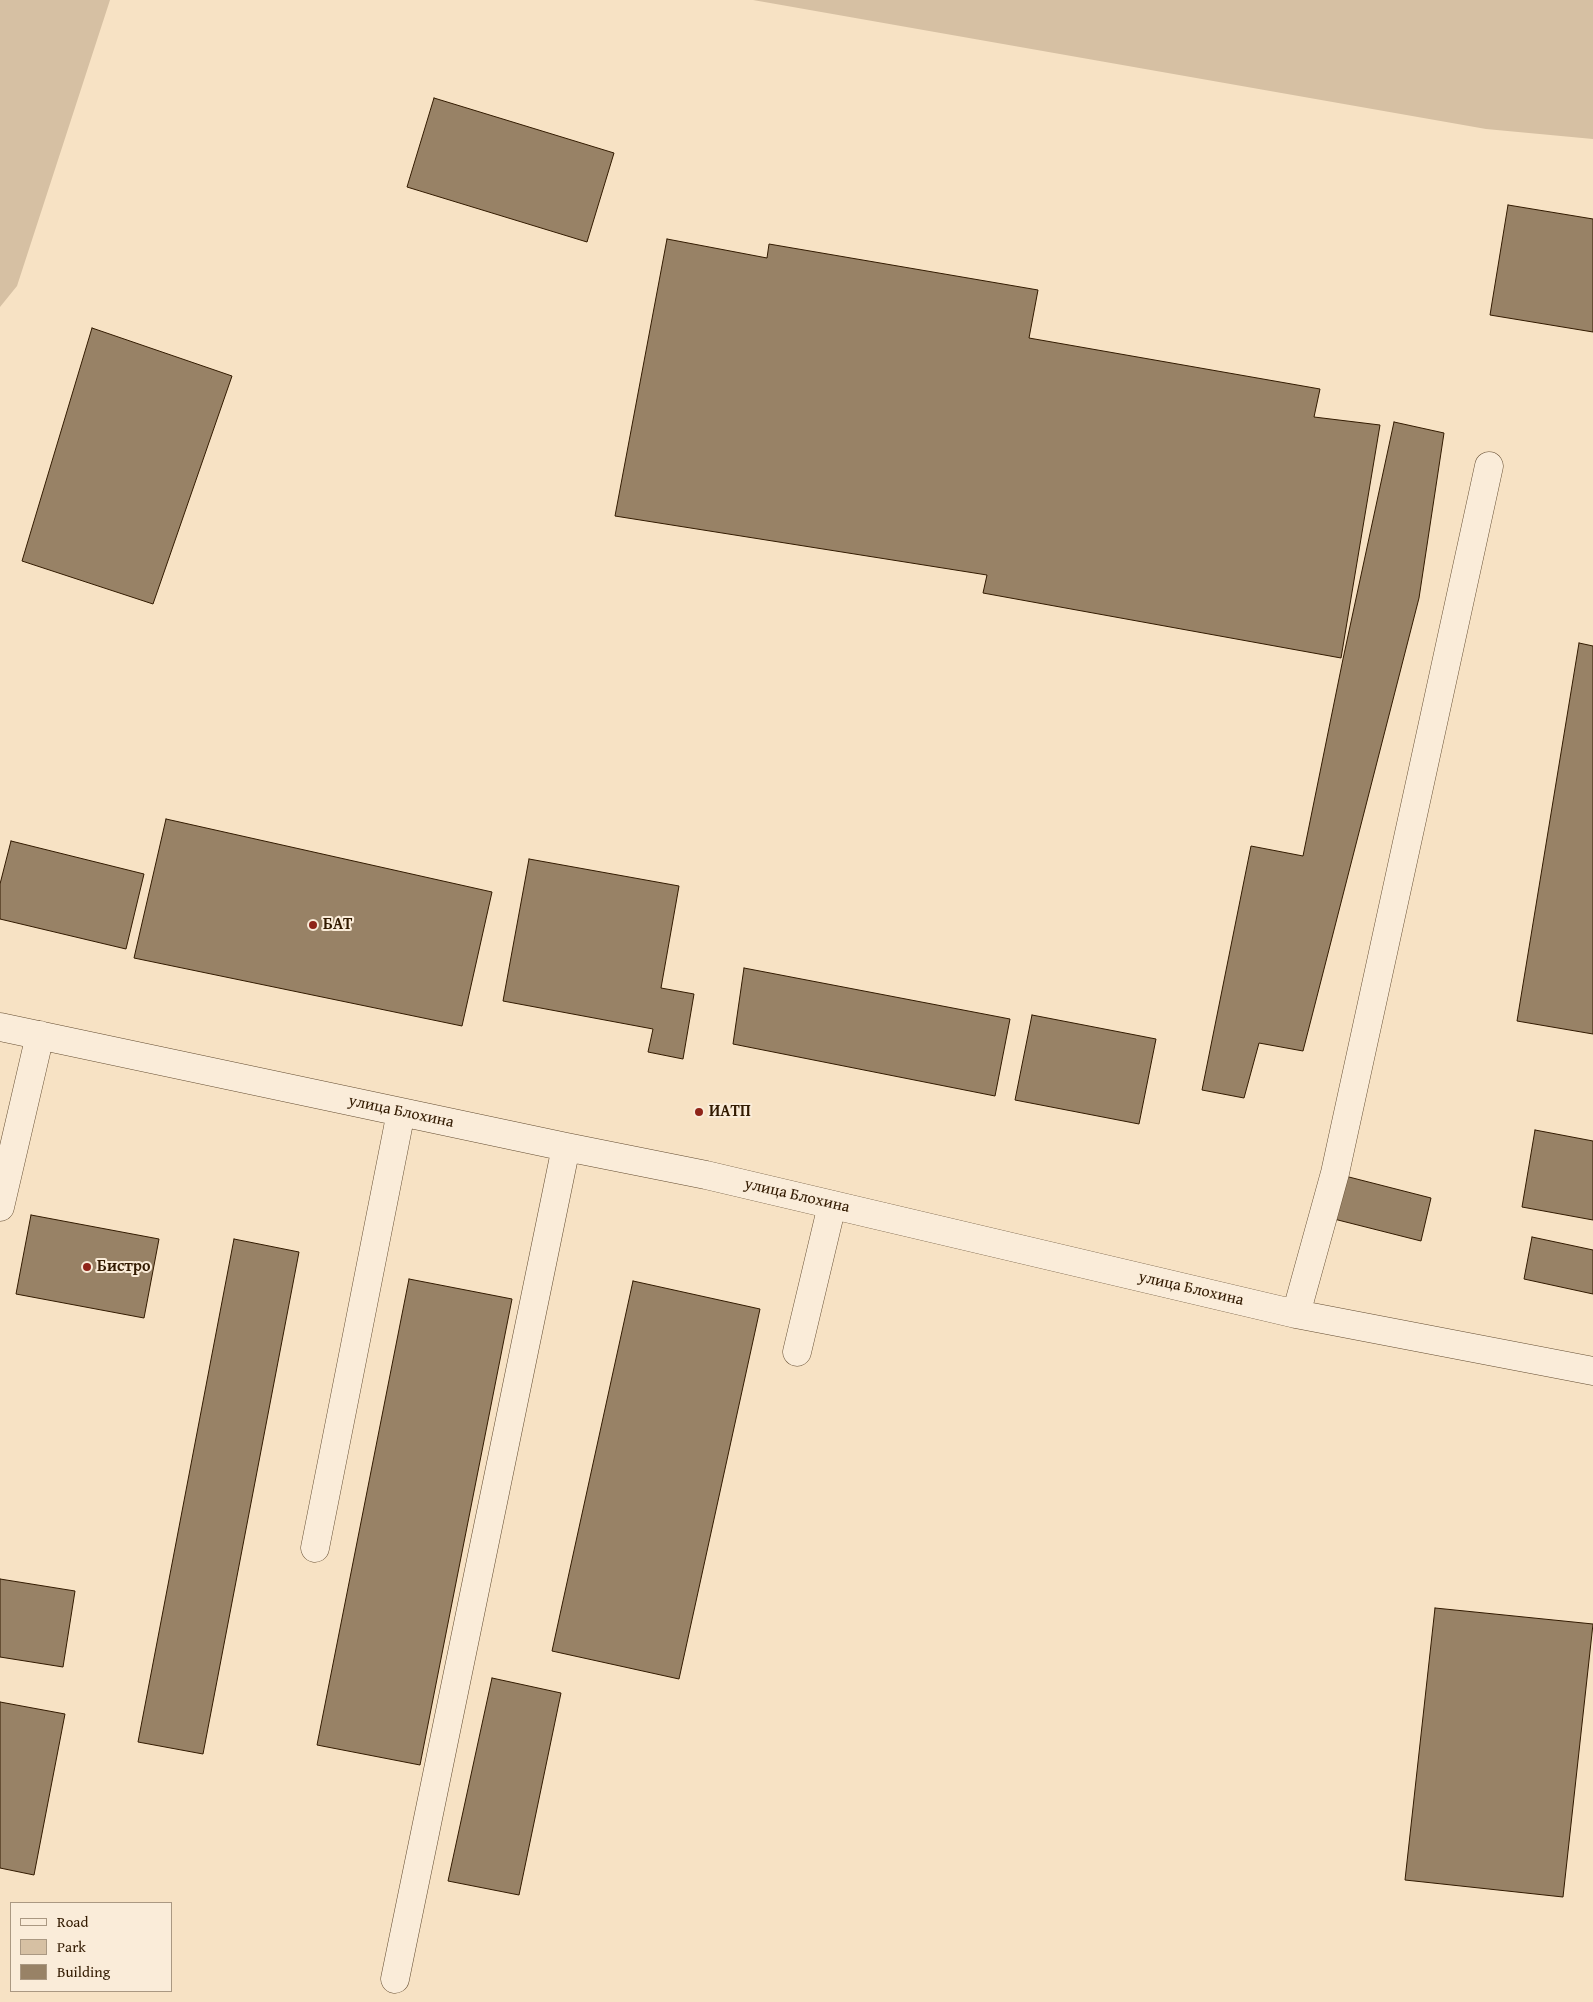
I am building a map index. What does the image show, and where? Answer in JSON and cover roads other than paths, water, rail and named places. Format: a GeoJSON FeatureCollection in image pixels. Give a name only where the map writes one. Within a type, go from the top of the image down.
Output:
{"type":"FeatureCollection","features":[{"type":"Feature","properties":{"kind":"street"},"geometry":{"type":"LineString","coordinates":[[1296,1314],[1335,1173],[1489,466]]}},
{"type":"Feature","properties":{"kind":"street","name":"улица Блохина"},"geometry":{"type":"LineString","coordinates":[[0,1027],[706,1175],[1296,1314],[1593,1371]]}},
{"type":"Feature","properties":{"kind":"street"},"geometry":{"type":"LineString","coordinates":[[0,1207],[40,1035]]}},
{"type":"Feature","properties":{"kind":"street"},"geometry":{"type":"LineString","coordinates":[[315,1548],[401,1112]]}},
{"type":"Feature","properties":{"kind":"street"},"geometry":{"type":"LineString","coordinates":[[395,1979],[566,1147]]}},
{"type":"Feature","properties":{"kind":"street"},"geometry":{"type":"LineString","coordinates":[[797,1352],[832,1205]]}},
{"type":"Feature","properties":{"kind":"place","name":"БАТ"},"geometry":{"type":"Point","coordinates":[313,925]}},
{"type":"Feature","properties":{"kind":"place","name":"ИАТП"},"geometry":{"type":"Point","coordinates":[699,1112]}},
{"type":"Feature","properties":{"kind":"place","name":"Бистро"},"geometry":{"type":"Point","coordinates":[87,1267]}}]}
